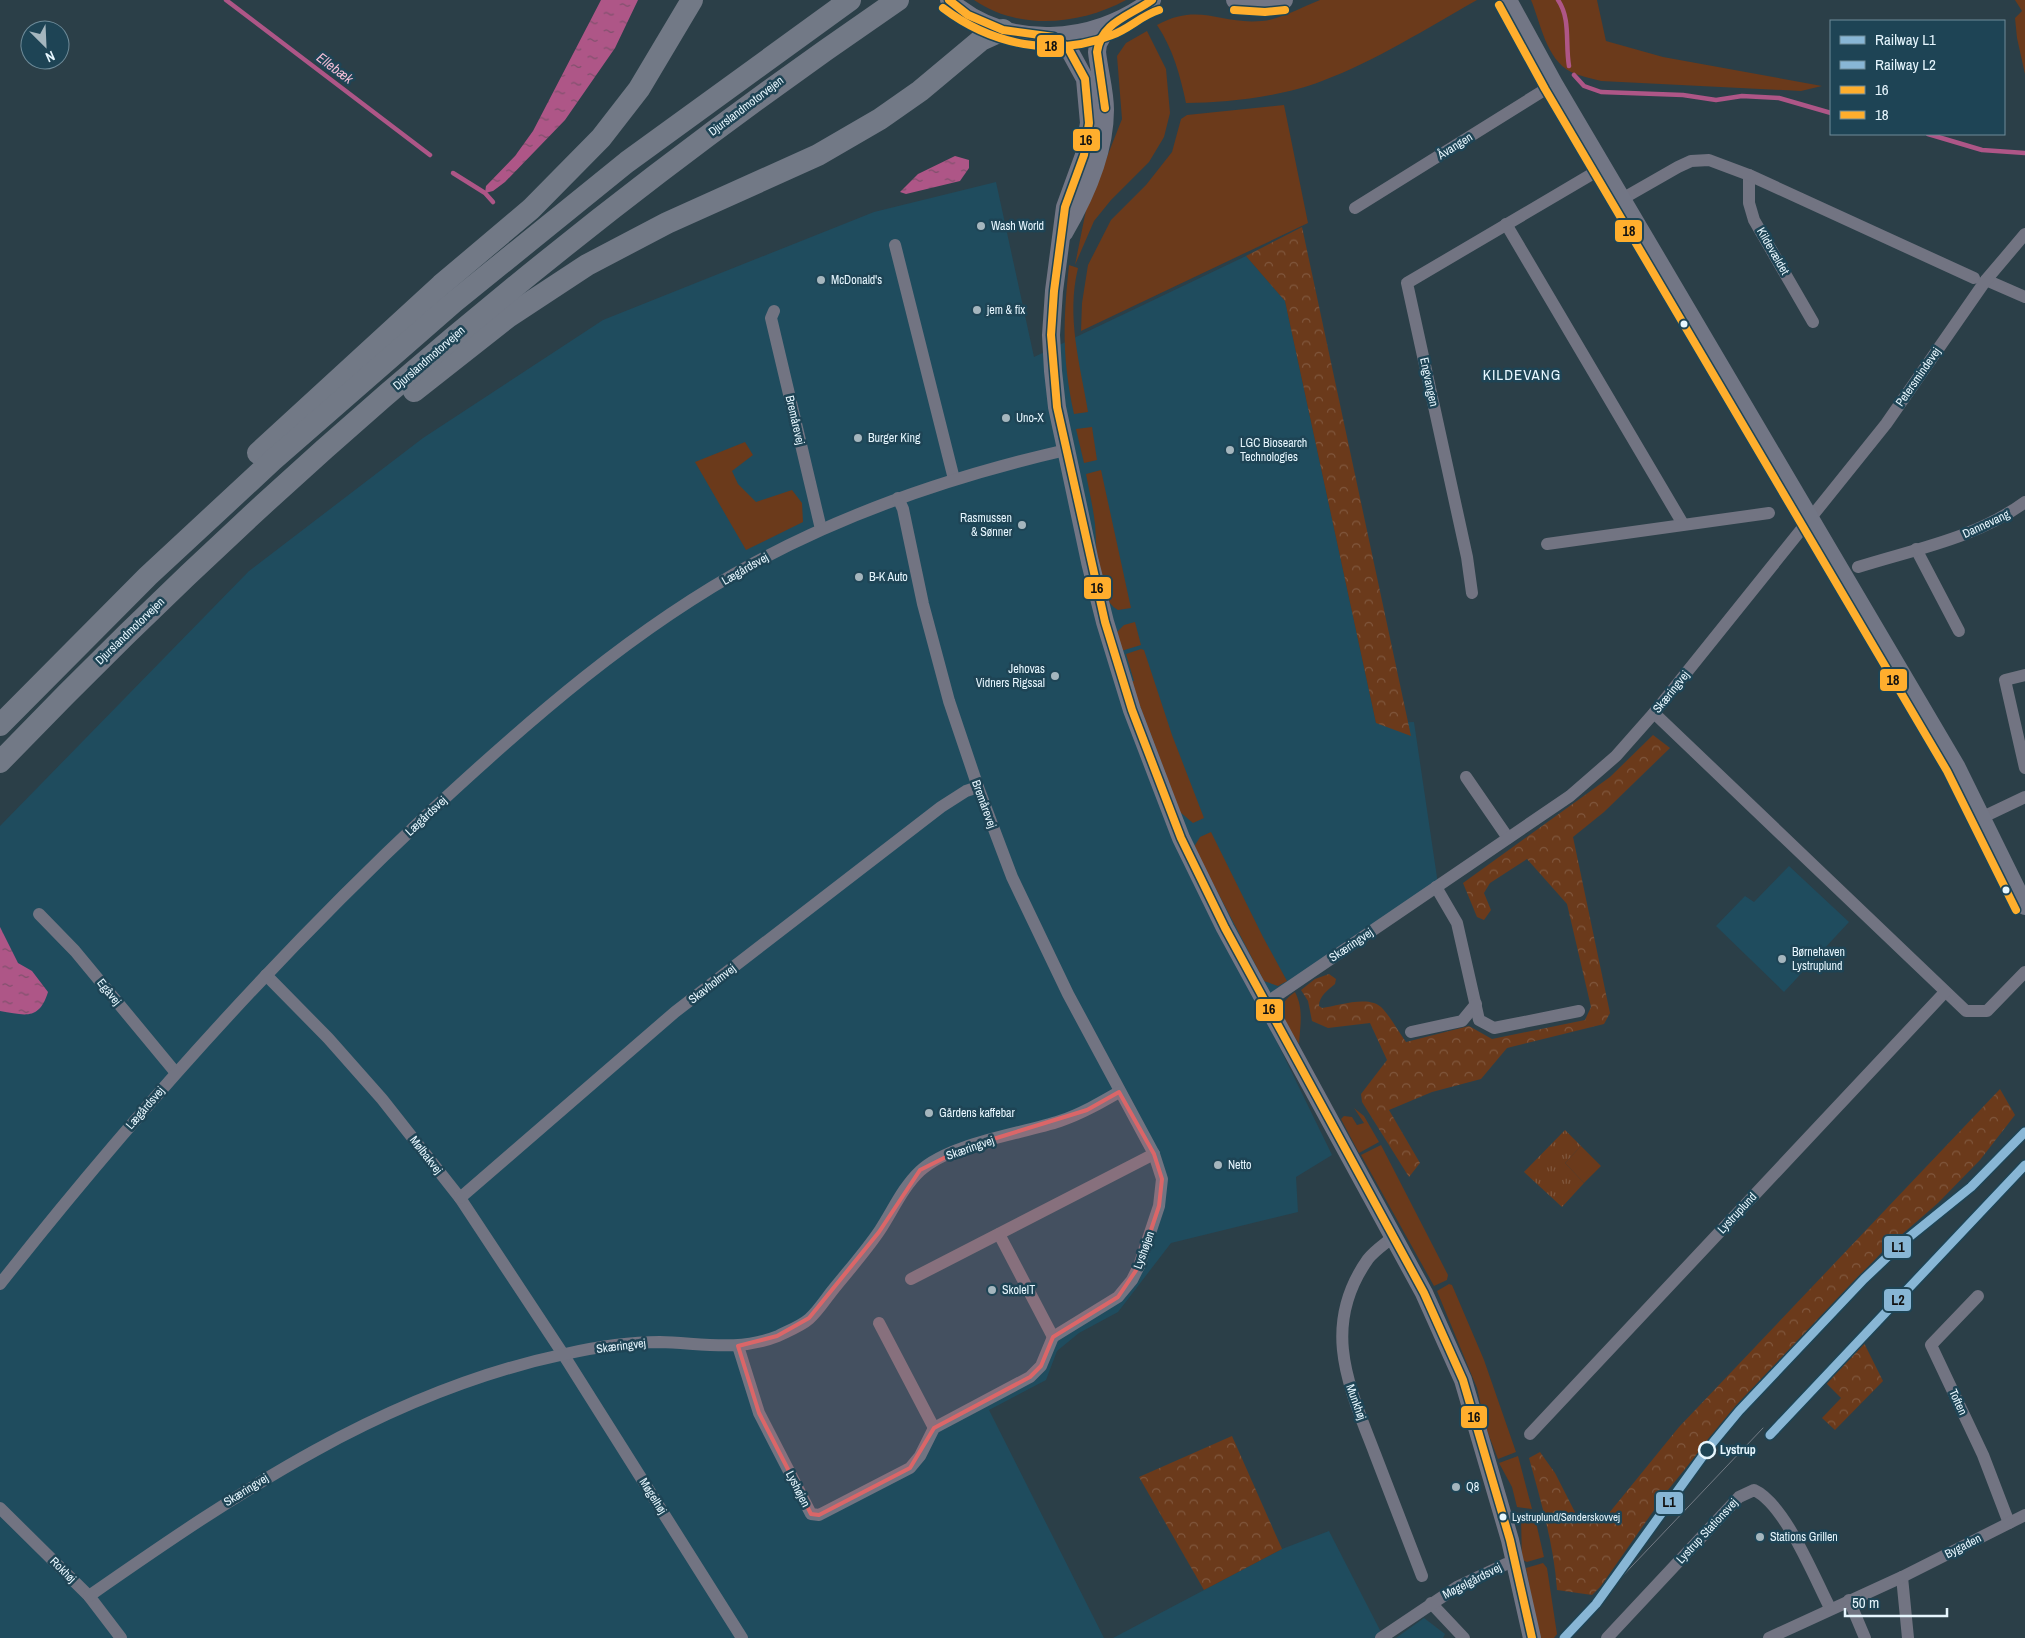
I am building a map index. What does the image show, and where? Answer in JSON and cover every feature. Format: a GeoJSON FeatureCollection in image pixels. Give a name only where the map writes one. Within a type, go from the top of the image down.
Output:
{"type":"FeatureCollection","features":[{"type":"Feature","properties":{"kind":"highway"},"geometry":{"type":"LineString","coordinates":[[0,719],[138,569],[262,449],[441,285],[557,184],[601,138],[639,89],[692,0]]}},
{"type":"Feature","properties":{"kind":"highway","name":"Djurslandmotorvejen"},"geometry":{"type":"LineString","coordinates":[[0,725],[148,576],[273,460],[454,302],[627,162],[850,0]]}},
{"type":"Feature","properties":{"kind":"highway","name":"Djurslandmotorvejen"},"geometry":{"type":"LineString","coordinates":[[0,762],[151,611],[292,477],[494,303],[646,182],[771,87],[898,0]]}},
{"type":"Feature","properties":{"kind":"highway"},"geometry":{"type":"LineString","coordinates":[[151,611],[508,316],[587,265],[667,223],[818,155],[904,102],[981,40],[1003,30]]}},
{"type":"Feature","properties":{"kind":"street"},"geometry":{"type":"LineString","coordinates":[[948,0],[968,15],[1003,30],[1028,35],[1054,37],[1081,34],[1108,26],[1153,0]]}},
{"type":"Feature","properties":{"kind":"street"},"geometry":{"type":"LineString","coordinates":[[1240,0],[1265,2],[1284,0]]}},
{"type":"Feature","properties":{"kind":"street"},"geometry":{"type":"LineString","coordinates":[[1508,0],[1554,84],[1956,766],[1983,817],[2025,906]]}},
{"type":"Feature","properties":{"kind":"street"},"geometry":{"type":"LineString","coordinates":[[1062,238],[1078,209],[1100,147],[1105,108],[1097,52],[1108,26]]}},
{"type":"Feature","properties":{"kind":"street"},"geometry":{"type":"LineString","coordinates":[[1054,37],[1068,48],[1077,60],[1085,79],[1089,102],[1089,123],[1084,155],[1065,207],[1054,291],[1051,335],[1057,407],[1103,614],[1138,726],[1181,838],[1225,928],[1424,1293],[1462,1380],[1515,1563],[1532,1638]]}},
{"type":"Feature","properties":{"kind":"street","name":"Åvangen"},"geometry":{"type":"LineString","coordinates":[[1355,208],[1554,84]]}},
{"type":"Feature","properties":{"kind":"street"},"geometry":{"type":"LineString","coordinates":[[1622,199],[1691,161],[1709,160],[2025,297]]}},
{"type":"Feature","properties":{"kind":"street","name":"Engvangen"},"geometry":{"type":"LineString","coordinates":[[1472,593],[1466,557],[1407,283],[1604,168]]}},
{"type":"Feature","properties":{"kind":"street","name":"Kildevældet"},"geometry":{"type":"LineString","coordinates":[[1749,176],[1749,203],[1754,220],[1813,322]]}},
{"type":"Feature","properties":{"kind":"street"},"geometry":{"type":"LineString","coordinates":[[1506,224],[1683,524]]}},
{"type":"Feature","properties":{"kind":"street","name":"Petersmindevej"},"geometry":{"type":"LineString","coordinates":[[1810,520],[1886,424],[1980,279],[2025,234]]}},
{"type":"Feature","properties":{"kind":"street"},"geometry":{"type":"LineString","coordinates":[[895,245],[954,479]]}},
{"type":"Feature","properties":{"kind":"street","name":"Bremårevej"},"geometry":{"type":"LineString","coordinates":[[774,311],[771,318],[821,529]]}},
{"type":"Feature","properties":{"kind":"street","name":"Lægårdsvej"},"geometry":{"type":"LineString","coordinates":[[0,1284],[77,1186],[176,1073],[266,975],[412,829],[485,761],[545,709],[625,647],[688,604],[751,565],[821,529],[898,498],[954,479],[1066,450]]}},
{"type":"Feature","properties":{"kind":"street","name":"Bremårevej"},"geometry":{"type":"LineString","coordinates":[[898,498],[903,509],[923,604],[949,701],[978,787],[1022,900],[1119,1092]]}},
{"type":"Feature","properties":{"kind":"street","name":"Dannevang"},"geometry":{"type":"LineString","coordinates":[[1858,567],[1970,533],[2011,512],[2025,502]]}},
{"type":"Feature","properties":{"kind":"street"},"geometry":{"type":"LineString","coordinates":[[1547,544],[1683,524],[1769,514]]}},
{"type":"Feature","properties":{"kind":"street","name":"Skæringvej"},"geometry":{"type":"LineString","coordinates":[[1266,1003],[1570,796],[1616,756],[1654,713],[1810,520]]}},
{"type":"Feature","properties":{"kind":"street"},"geometry":{"type":"LineString","coordinates":[[1916,549],[1959,631]]}},
{"type":"Feature","properties":{"kind":"street"},"geometry":{"type":"LineString","coordinates":[[2025,675],[2005,680],[2025,768]]}},
{"type":"Feature","properties":{"kind":"street"},"geometry":{"type":"LineString","coordinates":[[1654,713],[1966,1011],[1986,1011],[2025,972]]}},
{"type":"Feature","properties":{"kind":"street"},"geometry":{"type":"LineString","coordinates":[[1466,776],[1508,838]]}},
{"type":"Feature","properties":{"kind":"street","name":"Skavholmvej"},"geometry":{"type":"LineString","coordinates":[[460,1198],[675,1012],[941,807],[966,791],[978,787]]}},
{"type":"Feature","properties":{"kind":"street"},"geometry":{"type":"LineString","coordinates":[[1983,817],[2025,797]]}},
{"type":"Feature","properties":{"kind":"street"},"geometry":{"type":"LineString","coordinates":[[1436,887],[1457,923],[1479,1020],[1494,1028],[1580,1011]]}},
{"type":"Feature","properties":{"kind":"street","name":"Egåvej"},"geometry":{"type":"LineString","coordinates":[[39,914],[76,951],[176,1073]]}},
{"type":"Feature","properties":{"kind":"street","name":"Mølbakvej"},"geometry":{"type":"LineString","coordinates":[[266,975],[328,1038],[382,1099],[460,1198],[563,1354]]}},
{"type":"Feature","properties":{"kind":"street","name":"Lystruplund"},"geometry":{"type":"LineString","coordinates":[[1530,1434],[1945,992]]}},
{"type":"Feature","properties":{"kind":"street"},"geometry":{"type":"LineString","coordinates":[[1411,1032],[1462,1021],[1476,1004]]}},
{"type":"Feature","properties":{"kind":"street","name":"Skæringvej"},"geometry":{"type":"LineString","coordinates":[[89,1596],[250,1487],[344,1434],[441,1389],[563,1354],[623,1344],[650,1342],[738,1346],[776,1336],[809,1318],[879,1232],[904,1191],[920,1170],[938,1159],[964,1148],[1060,1121],[1087,1110],[1119,1092]]}},
{"type":"Feature","properties":{"kind":"street","name":"Lyshøjen"},"geometry":{"type":"LineString","coordinates":[[1053,1337],[1118,1297],[1132,1280],[1160,1206],[1162,1179],[1154,1154],[1119,1092]]}},
{"type":"Feature","properties":{"kind":"street"},"geometry":{"type":"LineString","coordinates":[[911,1279],[1154,1154]]}},
{"type":"Feature","properties":{"kind":"street"},"geometry":{"type":"LineString","coordinates":[[879,1323],[934,1428],[1030,1377],[1041,1366],[1053,1337],[999,1234]]}},
{"type":"Feature","properties":{"kind":"street","name":"Munkhøj"},"geometry":{"type":"LineString","coordinates":[[1394,1236],[1369,1258],[1354,1285],[1344,1315],[1340,1344],[1348,1385],[1422,1576]]}},
{"type":"Feature","properties":{"kind":"street","name":"Toften"},"geometry":{"type":"LineString","coordinates":[[1978,1296],[1931,1345],[1983,1455],[2009,1523]]}},
{"type":"Feature","properties":{"kind":"street","name":"Lyshøjen"},"geometry":{"type":"LineString","coordinates":[[738,1346],[759,1413],[811,1514],[819,1515],[910,1468],[920,1456],[934,1428]]}},
{"type":"Feature","properties":{"kind":"street","name":"Møgelhøj"},"geometry":{"type":"LineString","coordinates":[[563,1354],[742,1638]]}},
{"type":"Feature","properties":{"kind":"street","name":"Lystrup Stationsvej"},"geometry":{"type":"LineString","coordinates":[[1607,1638],[1739,1497],[1754,1490],[1761,1493],[1782,1515],[1830,1608]]}},
{"type":"Feature","properties":{"kind":"street","name":"Rokhøj"},"geometry":{"type":"LineString","coordinates":[[0,1508],[89,1596],[121,1638]]}},
{"type":"Feature","properties":{"kind":"street","name":"Bygaden"},"geometry":{"type":"LineString","coordinates":[[1769,1638],[1902,1576],[2025,1515]]}},
{"type":"Feature","properties":{"kind":"street","name":"Møgelgårdsvej"},"geometry":{"type":"LineString","coordinates":[[1381,1638],[1457,1587],[1506,1564],[1515,1563]]}},
{"type":"Feature","properties":{"kind":"street"},"geometry":{"type":"LineString","coordinates":[[1902,1576],[1908,1638]]}},
{"type":"Feature","properties":{"kind":"street"},"geometry":{"type":"LineString","coordinates":[[1849,1600],[1865,1638]]}},
{"type":"Feature","properties":{"kind":"street","name":"Møgelgårdsvej"},"geometry":{"type":"LineString","coordinates":[[1431,1603],[1464,1638]]}},
{"type":"Feature","properties":{"kind":"highlighted area"},"geometry":{"type":"Polygon","coordinates":[[[1119,1092],[1154,1154],[1162,1179],[1159,1206],[1139,1266],[1118,1297],[1053,1337],[1041,1366],[1030,1377],[934,1428],[910,1468],[819,1515],[811,1514],[759,1413],[738,1346],[777,1336],[809,1318],[879,1232],[920,1170],[964,1148],[1087,1110],[1119,1092]]]}},
{"type":"Feature","properties":{"kind":"shaded area"},"geometry":{"type":"Polygon","coordinates":[[[996,182],[1034,357],[1246,256],[1285,301],[1376,723],[1414,722],[1438,884],[1258,1003],[1332,1155],[1296,1177],[1298,1212],[1171,1243],[1118,1312],[1079,1333],[1057,1351],[1046,1380],[989,1410],[1104,1638],[0,1638],[0,826],[249,571],[423,438],[603,320],[874,212],[996,182]]]}},
{"type":"Feature","properties":{"kind":"shaded area","name":"Børnehaven Lystruplund"},"geometry":{"type":"Polygon","coordinates":[[[1789,866],[1849,922],[1784,992],[1716,926],[1745,896],[1754,902],[1789,866]]]}},
{"type":"Feature","properties":{"kind":"shaded area"},"geometry":{"type":"Polygon","coordinates":[[[1329,1531],[1384,1638],[1113,1638],[1282,1549],[1329,1531]]]}},
{"type":"Feature","properties":{"kind":"shaded area"},"geometry":{"type":"Polygon","coordinates":[[[1424,1618],[1445,1634],[1443,1638],[1396,1638],[1424,1618]]]}},
{"type":"Feature","properties":{"kind":"green space"},"geometry":{"type":"Polygon","coordinates":[[[974,0],[1126,0],[1089,15],[1050,21],[1010,17],[974,0]]]}},
{"type":"Feature","properties":{"kind":"green space"},"geometry":{"type":"Polygon","coordinates":[[[1320,0],[1477,0],[1382,54],[1322,81],[1290,91],[1255,98],[1186,103],[1175,62],[1157,25],[1172,18],[1186,15],[1247,21],[1269,20],[1320,0]]]}},
{"type":"Feature","properties":{"kind":"green space"},"geometry":{"type":"Polygon","coordinates":[[[1531,0],[1597,0],[1606,41],[1663,57],[1822,86],[1801,91],[1601,81],[1581,76],[1563,66],[1550,50],[1531,0]]]}},
{"type":"Feature","properties":{"kind":"green space"},"geometry":{"type":"Polygon","coordinates":[[[2015,0],[2025,0],[2025,74],[2017,38],[2015,18],[2022,11],[2015,0]]]}},
{"type":"Feature","properties":{"kind":"green space"},"geometry":{"type":"Polygon","coordinates":[[[1147,31],[1166,69],[1170,113],[1164,137],[1149,162],[1111,200],[1094,221],[1075,265],[1086,210],[1122,119],[1117,56],[1126,43],[1147,31]]]}},
{"type":"Feature","properties":{"kind":"green space"},"geometry":{"type":"Polygon","coordinates":[[[1284,105],[1308,223],[1081,331],[1082,303],[1088,265],[1111,220],[1146,185],[1172,152],[1181,119],[1187,115],[1284,105]]]}},
{"type":"Feature","properties":{"kind":"green space"},"geometry":{"type":"Polygon","coordinates":[[[1302,227],[1411,736],[1376,723],[1285,301],[1246,256],[1302,227]]]}},
{"type":"Feature","properties":{"kind":"green space"},"geometry":{"type":"Polygon","coordinates":[[[1069,265],[1078,268],[1073,304],[1075,340],[1088,412],[1074,414],[1067,375],[1065,340],[1069,265]]]}},
{"type":"Feature","properties":{"kind":"green space"},"geometry":{"type":"Polygon","coordinates":[[[1092,427],[1097,460],[1084,463],[1076,429],[1092,427]]]}},
{"type":"Feature","properties":{"kind":"green space"},"geometry":{"type":"Polygon","coordinates":[[[745,442],[753,455],[732,471],[738,484],[756,502],[792,490],[802,503],[803,522],[746,550],[695,462],[745,442]]]}},
{"type":"Feature","properties":{"kind":"green space"},"geometry":{"type":"Polygon","coordinates":[[[1101,470],[1131,608],[1118,610],[1110,604],[1101,583],[1095,524],[1086,474],[1101,470]]]}},
{"type":"Feature","properties":{"kind":"green space"},"geometry":{"type":"Polygon","coordinates":[[[1135,622],[1141,645],[1121,651],[1117,640],[1117,632],[1124,625],[1135,622]]]}},
{"type":"Feature","properties":{"kind":"green space"},"geometry":{"type":"Polygon","coordinates":[[[1141,649],[1144,650],[1172,735],[1204,818],[1193,823],[1180,812],[1131,682],[1134,681],[1126,654],[1141,649]]]}},
{"type":"Feature","properties":{"kind":"green space"},"geometry":{"type":"Polygon","coordinates":[[[1653,735],[1670,748],[1604,812],[1573,837],[1610,1013],[1604,1024],[1507,1048],[1481,1079],[1432,1092],[1389,1110],[1420,1163],[1409,1177],[1362,1102],[1361,1094],[1387,1060],[1370,1023],[1328,1028],[1312,1021],[1308,1001],[1301,990],[1315,979],[1329,974],[1336,979],[1335,984],[1322,996],[1319,1006],[1322,1008],[1345,1003],[1370,1002],[1383,1009],[1406,1042],[1469,1026],[1492,1039],[1585,1020],[1591,1007],[1567,904],[1527,859],[1490,883],[1484,893],[1491,910],[1484,920],[1477,917],[1463,883],[1610,777],[1653,735]]]}},
{"type":"Feature","properties":{"kind":"green space"},"geometry":{"type":"Polygon","coordinates":[[[1211,832],[1287,981],[1278,986],[1264,981],[1194,847],[1200,837],[1211,832]]]}},
{"type":"Feature","properties":{"kind":"green space"},"geometry":{"type":"Polygon","coordinates":[[[1295,992],[1300,1005],[1299,1044],[1286,1023],[1282,1010],[1283,1004],[1295,992]]]}},
{"type":"Feature","properties":{"kind":"green space"},"geometry":{"type":"Polygon","coordinates":[[[2000,1089],[2015,1115],[1980,1160],[1938,1203],[1884,1250],[1731,1412],[1668,1490],[1601,1586],[1592,1595],[1557,1590],[1550,1540],[1529,1458],[1540,1452],[1555,1473],[1580,1522],[1605,1518],[1679,1427],[2000,1089]]]}},
{"type":"Feature","properties":{"kind":"green space"},"geometry":{"type":"Polygon","coordinates":[[[1354,1108],[1364,1116],[1379,1142],[1359,1153],[1341,1119],[1344,1116],[1352,1117],[1357,1125],[1364,1123],[1354,1108]]]}},
{"type":"Feature","properties":{"kind":"green space"},"geometry":{"type":"Polygon","coordinates":[[[1565,1130],[1581,1146],[1565,1163],[1584,1183],[1562,1207],[1524,1172],[1565,1130]]]}},
{"type":"Feature","properties":{"kind":"green space"},"geometry":{"type":"Polygon","coordinates":[[[1381,1145],[1448,1275],[1447,1280],[1434,1286],[1361,1155],[1381,1145]]]}},
{"type":"Feature","properties":{"kind":"green space"},"geometry":{"type":"Polygon","coordinates":[[[1581,1146],[1601,1166],[1584,1183],[1565,1163],[1581,1146]]]}},
{"type":"Feature","properties":{"kind":"green space"},"geometry":{"type":"Polygon","coordinates":[[[1449,1284],[1452,1285],[1484,1360],[1516,1452],[1498,1459],[1486,1428],[1477,1388],[1437,1291],[1449,1284]]]}},
{"type":"Feature","properties":{"kind":"green space"},"geometry":{"type":"Polygon","coordinates":[[[1864,1343],[1883,1381],[1835,1430],[1822,1418],[1841,1398],[1825,1382],[1864,1343]]]}},
{"type":"Feature","properties":{"kind":"green space"},"geometry":{"type":"Polygon","coordinates":[[[1232,1436],[1282,1549],[1204,1590],[1139,1477],[1232,1436]]]}},
{"type":"Feature","properties":{"kind":"green space"},"geometry":{"type":"Polygon","coordinates":[[[1518,1456],[1532,1509],[1517,1507],[1512,1487],[1499,1463],[1518,1456]]]}},
{"type":"Feature","properties":{"kind":"green space"},"geometry":{"type":"Polygon","coordinates":[[[1534,1514],[1544,1557],[1527,1562],[1522,1560],[1521,1518],[1534,1514]]]}},
{"type":"Feature","properties":{"kind":"green space"},"geometry":{"type":"Polygon","coordinates":[[[1543,1563],[1547,1568],[1557,1634],[1554,1638],[1539,1638],[1526,1568],[1543,1563]]]}},
{"type":"Feature","properties":{"kind":"water"},"geometry":{"type":"Polygon","coordinates":[[[601,0],[638,0],[615,48],[565,120],[505,182],[493,191],[485,193],[486,186],[515,156],[533,131],[601,0]]]}},
{"type":"Feature","properties":{"kind":"water"},"geometry":{"type":"Polygon","coordinates":[[[955,156],[969,160],[969,168],[960,181],[906,194],[900,192],[918,174],[955,156]]]}},
{"type":"Feature","properties":{"kind":"water"},"geometry":{"type":"Polygon","coordinates":[[[0,927],[18,963],[32,971],[48,992],[40,1008],[30,1014],[0,1011],[0,927]]]}},
{"type":"Feature","properties":{"kind":"waterway","name":"Ellebæk"},"geometry":{"type":"LineString","coordinates":[[226,0],[430,155]]}},
{"type":"Feature","properties":{"kind":"waterway"},"geometry":{"type":"LineString","coordinates":[[1558,0],[1565,15],[1569,66]]}},
{"type":"Feature","properties":{"kind":"waterway"},"geometry":{"type":"LineString","coordinates":[[1574,75],[1584,86],[1601,92],[1683,95],[1716,100],[1742,96],[1779,98],[1830,113]]}},
{"type":"Feature","properties":{"kind":"waterway"},"geometry":{"type":"LineString","coordinates":[[1931,135],[1982,150],[2025,153]]}},
{"type":"Feature","properties":{"kind":"waterway"},"geometry":{"type":"LineString","coordinates":[[453,173],[485,193],[493,202]]}},
{"type":"Feature","properties":{"kind":"tram line"},"geometry":{"type":"LineString","coordinates":[[1596,1604],[1763,1428]]}},
{"type":"Feature","properties":{"kind":"rail line","name":"L1"},"geometry":{"type":"LineString","coordinates":[[1564,1638],[1596,1604],[1710,1446],[1739,1411],[1864,1279],[1903,1242],[1971,1187],[2025,1132]]}},
{"type":"Feature","properties":{"kind":"rail line","name":"L2"},"geometry":{"type":"LineString","coordinates":[[1770,1435],[2025,1165]]}},
{"type":"Feature","properties":{"kind":"transit line","name":"16"},"geometry":{"type":"LineString","coordinates":[[949,0],[968,15],[1003,30],[1054,37],[1068,48],[1085,79],[1089,123],[1084,155],[1065,207],[1054,291],[1051,335],[1057,407],[1105,622],[1132,710],[1181,838],[1225,928],[1424,1293],[1463,1380],[1510,1540],[1532,1638]]}},
{"type":"Feature","properties":{"kind":"transit line","name":"16"},"geometry":{"type":"LineString","coordinates":[[1105,108],[1097,52],[1100,42],[1104,33],[1110,27],[1152,0]]}},
{"type":"Feature","properties":{"kind":"transit line","name":"18"},"geometry":{"type":"LineString","coordinates":[[1499,5],[1545,89],[1947,771],[2016,910]]}},
{"type":"Feature","properties":{"kind":"transit line","name":"18"},"geometry":{"type":"LineString","coordinates":[[943,8],[962,21],[1003,39],[1024,44],[1046,46],[1068,46],[1112,35],[1159,10]]}},
{"type":"Feature","properties":{"kind":"transit line","name":"18"},"geometry":{"type":"LineString","coordinates":[[1234,10],[1265,12],[1285,10]]}},
{"type":"Feature","properties":{"kind":"place","name":"Wash World"},"geometry":{"type":"Point","coordinates":[981,226]}},
{"type":"Feature","properties":{"kind":"place","name":"McDonald's"},"geometry":{"type":"Point","coordinates":[821,280]}},
{"type":"Feature","properties":{"kind":"place","name":"jem & fix"},"geometry":{"type":"Point","coordinates":[977,310]}},
{"type":"Feature","properties":{"kind":"place","name":"Uno-X"},"geometry":{"type":"Point","coordinates":[1006,418]}},
{"type":"Feature","properties":{"kind":"place","name":"Burger King"},"geometry":{"type":"Point","coordinates":[858,438]}},
{"type":"Feature","properties":{"kind":"place","name":"LGC Biosearch Technologies"},"geometry":{"type":"Point","coordinates":[1230,450]}},
{"type":"Feature","properties":{"kind":"place","name":"Rasmussen & Sønner"},"geometry":{"type":"Point","coordinates":[1022,525]}},
{"type":"Feature","properties":{"kind":"place","name":"B-K Auto"},"geometry":{"type":"Point","coordinates":[859,577]}},
{"type":"Feature","properties":{"kind":"place","name":"Jehovas Vidners Rigssal"},"geometry":{"type":"Point","coordinates":[1055,676]}},
{"type":"Feature","properties":{"kind":"place","name":"Børnehaven Lystruplund"},"geometry":{"type":"Point","coordinates":[1782,959]}},
{"type":"Feature","properties":{"kind":"place","name":"Gårdens kaffebar"},"geometry":{"type":"Point","coordinates":[929,1113]}},
{"type":"Feature","properties":{"kind":"place","name":"Netto"},"geometry":{"type":"Point","coordinates":[1218,1165]}},
{"type":"Feature","properties":{"kind":"place","name":"SkoleIT"},"geometry":{"type":"Point","coordinates":[992,1290]}},
{"type":"Feature","properties":{"kind":"place","name":"Lystrup"},"geometry":{"type":"Point","coordinates":[1707,1450]}},
{"type":"Feature","properties":{"kind":"place","name":"Q8"},"geometry":{"type":"Point","coordinates":[1456,1487]}},
{"type":"Feature","properties":{"kind":"place","name":"Lystruplund/Sønderskovvej"},"geometry":{"type":"Point","coordinates":[1503,1517]}},
{"type":"Feature","properties":{"kind":"place","name":"Stations Grillen"},"geometry":{"type":"Point","coordinates":[1760,1537]}},
{"type":"Feature","properties":{"kind":"district","name":"KILDEVANG"},"geometry":{"type":"Point","coordinates":[1522,374]}}]}
